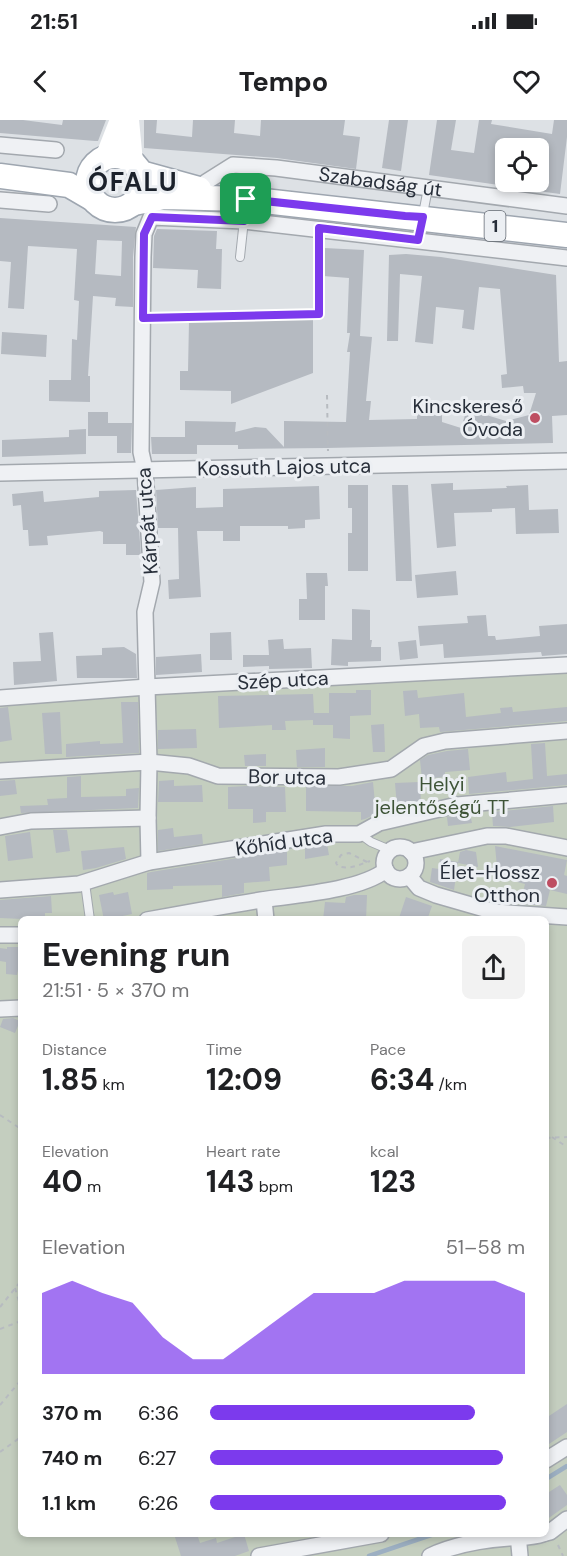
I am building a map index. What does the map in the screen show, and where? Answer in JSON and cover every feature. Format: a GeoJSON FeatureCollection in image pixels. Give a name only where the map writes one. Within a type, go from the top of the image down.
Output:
{"type":"FeatureCollection","features":[{"type":"Feature","properties":{"kind":"main road","name":"1"},"geometry":{"type":"LineString","coordinates":[[2,184],[70,171],[119,156],[136,167]]}},
{"type":"Feature","properties":{"kind":"main road"},"geometry":{"type":"LineString","coordinates":[[93,199],[89,193],[88,179],[100,162]]}},
{"type":"Feature","properties":{"kind":"main road"},"geometry":{"type":"LineString","coordinates":[[136,167],[142,189],[143,210]]}},
{"type":"Feature","properties":{"kind":"main road","name":"Szabadság út"},"geometry":{"type":"LineString","coordinates":[[136,167],[203,190],[245,210]]}},
{"type":"Feature","properties":{"kind":"main road","name":"1"},"geometry":{"type":"LineString","coordinates":[[2,184],[69,185],[93,199],[101,207],[112,210],[143,210]]}},
{"type":"Feature","properties":{"kind":"main road","name":"Szabadság út"},"geometry":{"type":"LineString","coordinates":[[143,210],[164,197],[245,210],[421,228],[567,235]]}},
{"type":"Feature","properties":{"kind":"street"},"geometry":{"type":"LineString","coordinates":[[100,162],[121,120]]}},
{"type":"Feature","properties":{"kind":"street"},"geometry":{"type":"LineString","coordinates":[[128,120],[136,167]]}},
{"type":"Feature","properties":{"kind":"street"},"geometry":{"type":"LineString","coordinates":[[0,145],[56,150]]}},
{"type":"Feature","properties":{"kind":"street","name":"Szabadság út"},"geometry":{"type":"LineString","coordinates":[[203,190],[206,182],[233,165],[276,168],[567,206]]}},
{"type":"Feature","properties":{"kind":"street"},"geometry":{"type":"LineString","coordinates":[[2,184],[49,204]]}},
{"type":"Feature","properties":{"kind":"street","name":"Kárpát utca"},"geometry":{"type":"LineString","coordinates":[[143,210],[141,452],[145,471],[152,582],[145,612],[149,862]]}},
{"type":"Feature","properties":{"kind":"street","name":"Szabadság út"},"geometry":{"type":"LineString","coordinates":[[245,210],[319,228],[421,228],[567,258]]}},
{"type":"Feature","properties":{"kind":"street","name":"Kossuth Lajos utca"},"geometry":{"type":"LineString","coordinates":[[0,473],[567,461]]}},
{"type":"Feature","properties":{"kind":"street","name":"Szép utca"},"geometry":{"type":"LineString","coordinates":[[0,698],[147,687],[567,665]]}},
{"type":"Feature","properties":{"kind":"street","name":"Bor utca"},"geometry":{"type":"LineString","coordinates":[[0,771],[149,762],[189,766],[218,776],[339,777],[391,769],[424,746],[445,741],[567,731]]}},
{"type":"Feature","properties":{"kind":"street","name":"Kőhíd utca"},"geometry":{"type":"LineString","coordinates":[[0,890],[85,883],[149,862],[326,834],[359,834],[379,823],[457,805],[567,795]]}},
{"type":"Feature","properties":{"kind":"street"},"geometry":{"type":"LineString","coordinates":[[0,827],[31,821],[148,818]]}},
{"type":"Feature","properties":{"kind":"street"},"geometry":{"type":"LineString","coordinates":[[411,852],[415,865],[409,876],[396,879],[386,870],[384,861],[390,850],[403,848],[411,852],[487,836],[506,836],[567,848]]}},
{"type":"Feature","properties":{"kind":"street"},"geometry":{"type":"LineString","coordinates":[[170,916],[315,893],[375,878],[386,870]]}},
{"type":"Feature","properties":{"kind":"street"},"geometry":{"type":"LineString","coordinates":[[409,876],[419,888],[494,916]]}},
{"type":"Feature","properties":{"kind":"street"},"geometry":{"type":"LineString","coordinates":[[264,900],[266,916]]}},
{"type":"Feature","properties":{"kind":"street"},"geometry":{"type":"LineString","coordinates":[[549,917],[567,917]]}},
{"type":"Feature","properties":{"kind":"street"},"geometry":{"type":"LineString","coordinates":[[0,935],[18,935]]}},
{"type":"Feature","properties":{"kind":"street"},"geometry":{"type":"LineString","coordinates":[[0,1009],[18,1008]]}},
{"type":"Feature","properties":{"kind":"street"},"geometry":{"type":"LineString","coordinates":[[549,1458],[567,1447]]}},
{"type":"Feature","properties":{"kind":"street"},"geometry":{"type":"LineString","coordinates":[[549,1532],[567,1519]]}},
{"type":"Feature","properties":{"kind":"street"},"geometry":{"type":"LineString","coordinates":[[259,1556],[364,1537]]}},
{"type":"Feature","properties":{"kind":"street"},"geometry":{"type":"LineString","coordinates":[[430,1556],[449,1546],[510,1537]]}},
{"type":"Feature","properties":{"kind":"street"},"geometry":{"type":"LineString","coordinates":[[518,1537],[520,1556]]}},
{"type":"Feature","properties":{"kind":"lane"},"geometry":{"type":"LineString","coordinates":[[421,228],[428,188]]}},
{"type":"Feature","properties":{"kind":"lane"},"geometry":{"type":"LineString","coordinates":[[240,257],[245,210]]}},
{"type":"Feature","properties":{"kind":"lane"},"geometry":{"type":"LineString","coordinates":[[359,834],[370,842],[390,850]]}},
{"type":"Feature","properties":{"kind":"lane"},"geometry":{"type":"LineString","coordinates":[[85,883],[89,916]]}},
{"type":"Feature","properties":{"kind":"path"},"geometry":{"type":"LineString","coordinates":[[143,318],[319,314],[319,228]]}},
{"type":"Feature","properties":{"kind":"path"},"geometry":{"type":"LineString","coordinates":[[327,395],[328,454]]}},
{"type":"Feature","properties":{"kind":"path"},"geometry":{"type":"LineString","coordinates":[[345,868],[336,863],[341,855],[349,853],[367,861]]}},
{"type":"Feature","properties":{"kind":"path"},"geometry":{"type":"LineString","coordinates":[[0,1115],[18,1127]]}},
{"type":"Feature","properties":{"kind":"path"},"geometry":{"type":"LineString","coordinates":[[551,1137],[567,1137]]}},
{"type":"Feature","properties":{"kind":"path"},"geometry":{"type":"LineString","coordinates":[[551,1137],[567,1147]]}},
{"type":"Feature","properties":{"kind":"path"},"geometry":{"type":"LineString","coordinates":[[0,1307],[18,1284]]}},
{"type":"Feature","properties":{"kind":"path"},"geometry":{"type":"LineString","coordinates":[[15,1288],[18,1298]]}},
{"type":"Feature","properties":{"kind":"path"},"geometry":{"type":"LineString","coordinates":[[0,1329],[18,1322]]}},
{"type":"Feature","properties":{"kind":"path"},"geometry":{"type":"LineString","coordinates":[[0,1406],[18,1384]]}},
{"type":"Feature","properties":{"kind":"path"},"geometry":{"type":"LineString","coordinates":[[0,1452],[18,1439]]}},
{"type":"Feature","properties":{"kind":"green space","name":"Helyi jelentőségű TT"},"geometry":{"type":"Polygon","coordinates":[[[567,665],[567,1556],[0,1556],[0,698],[567,665]]]}},
{"type":"Feature","properties":{"kind":"building"},"geometry":{"type":"Polygon","coordinates":[[[0,120],[23,120],[62,125],[63,120],[106,120],[98,141],[95,141],[0,133],[0,120]]]}},
{"type":"Feature","properties":{"kind":"building"},"geometry":{"type":"Polygon","coordinates":[[[144,120],[157,120],[156,133],[192,137],[193,120],[235,120],[234,133],[260,136],[261,120],[345,120],[343,135],[360,137],[356,169],[277,158],[144,148],[144,120]]]}},
{"type":"Feature","properties":{"kind":"building"},"geometry":{"type":"Polygon","coordinates":[[[389,120],[408,120],[401,171],[382,168],[389,120]]]}},
{"type":"Feature","properties":{"kind":"building"},"geometry":{"type":"Polygon","coordinates":[[[437,120],[456,120],[451,150],[474,153],[479,120],[492,120],[491,124],[552,134],[554,120],[567,120],[560,194],[545,192],[549,192],[549,138],[495,138],[495,184],[429,175],[437,120]]]}},
{"type":"Feature","properties":{"kind":"building"},"geometry":{"type":"Polygon","coordinates":[[[0,218],[136,227],[133,257],[133,307],[115,306],[116,298],[93,296],[88,376],[90,376],[90,402],[49,401],[49,380],[71,380],[72,339],[77,340],[79,301],[74,300],[77,249],[28,246],[24,309],[8,308],[11,262],[0,261],[0,218]],[[97,240],[95,274],[121,276],[122,241],[97,240]]]}},
{"type":"Feature","properties":{"kind":"building"},"geometry":{"type":"Polygon","coordinates":[[[157,229],[217,231],[216,249],[222,249],[221,289],[197,288],[198,270],[153,268],[154,236],[157,229]]]}},
{"type":"Feature","properties":{"kind":"building"},"geometry":{"type":"Polygon","coordinates":[[[324,248],[364,250],[360,336],[372,337],[366,401],[371,401],[369,420],[417,419],[417,413],[442,413],[442,422],[461,428],[467,409],[506,421],[529,415],[536,393],[524,393],[523,386],[502,388],[501,375],[507,374],[500,289],[479,287],[474,330],[462,328],[464,310],[436,307],[433,344],[415,342],[422,276],[400,274],[398,341],[387,341],[389,255],[441,257],[556,275],[559,362],[567,361],[567,415],[552,416],[553,443],[238,449],[238,445],[197,445],[197,454],[152,454],[151,437],[185,437],[185,421],[236,422],[235,432],[255,427],[266,428],[284,447],[284,421],[346,422],[350,352],[347,352],[350,333],[347,333],[349,278],[323,276],[324,248]]]}},
{"type":"Feature","properties":{"kind":"building"},"geometry":{"type":"Polygon","coordinates":[[[313,318],[313,373],[231,404],[231,391],[180,390],[180,371],[188,371],[189,321],[313,318]]]}},
{"type":"Feature","properties":{"kind":"building"},"geometry":{"type":"Polygon","coordinates":[[[2,332],[47,335],[46,357],[1,354],[2,332]]]}},
{"type":"Feature","properties":{"kind":"building"},"geometry":{"type":"Polygon","coordinates":[[[88,412],[108,412],[108,423],[132,423],[131,453],[117,453],[117,436],[88,436],[88,412]]]}},
{"type":"Feature","properties":{"kind":"building"},"geometry":{"type":"Polygon","coordinates":[[[86,429],[86,454],[2,457],[2,440],[69,437],[69,430],[86,429]]]}},
{"type":"Feature","properties":{"kind":"building"},"geometry":{"type":"Polygon","coordinates":[[[453,483],[453,490],[528,485],[529,510],[558,509],[559,533],[516,534],[515,508],[492,509],[492,512],[454,513],[456,546],[437,548],[431,484],[453,483]]]}},
{"type":"Feature","properties":{"kind":"building"},"geometry":{"type":"Polygon","coordinates":[[[348,485],[368,485],[368,571],[348,571],[348,533],[352,533],[352,508],[348,508],[348,485]]]}},
{"type":"Feature","properties":{"kind":"building"},"geometry":{"type":"Polygon","coordinates":[[[392,485],[408,485],[412,581],[396,581],[392,485]]]}},
{"type":"Feature","properties":{"kind":"building"},"geometry":{"type":"Polygon","coordinates":[[[319,486],[320,519],[305,520],[305,528],[240,526],[240,541],[223,541],[223,531],[197,531],[201,597],[169,599],[168,580],[179,579],[178,528],[158,528],[156,490],[196,487],[196,508],[223,507],[223,489],[319,486]]]}},
{"type":"Feature","properties":{"kind":"building"},"geometry":{"type":"Polygon","coordinates":[[[136,490],[141,555],[126,555],[126,544],[103,544],[103,532],[100,531],[47,536],[48,545],[29,546],[28,530],[23,530],[21,505],[13,506],[12,494],[43,491],[44,502],[99,497],[99,491],[136,490]]]}},
{"type":"Feature","properties":{"kind":"building"},"geometry":{"type":"Polygon","coordinates":[[[456,571],[458,595],[417,598],[415,575],[456,571]]]}},
{"type":"Feature","properties":{"kind":"building"},"geometry":{"type":"Polygon","coordinates":[[[306,573],[327,573],[325,620],[299,620],[299,599],[307,599],[306,573]]]}},
{"type":"Feature","properties":{"kind":"building"},"geometry":{"type":"Polygon","coordinates":[[[352,609],[370,610],[371,647],[381,647],[381,661],[348,662],[348,666],[331,665],[332,639],[352,640],[352,609]]]}},
{"type":"Feature","properties":{"kind":"building"},"geometry":{"type":"Polygon","coordinates":[[[486,615],[488,636],[495,636],[496,640],[540,636],[539,626],[567,624],[567,654],[542,656],[541,652],[444,658],[443,644],[420,646],[418,626],[468,623],[467,616],[486,615]]]}},
{"type":"Feature","properties":{"kind":"building"},"geometry":{"type":"Polygon","coordinates":[[[53,632],[57,681],[14,685],[13,662],[41,661],[39,633],[53,632]]]}},
{"type":"Feature","properties":{"kind":"building"},"geometry":{"type":"Polygon","coordinates":[[[231,632],[232,660],[210,660],[210,633],[231,632]]]}},
{"type":"Feature","properties":{"kind":"building"},"geometry":{"type":"Polygon","coordinates":[[[283,639],[284,649],[311,648],[312,668],[243,667],[243,655],[269,655],[268,640],[283,639]]]}},
{"type":"Feature","properties":{"kind":"building"},"geometry":{"type":"Polygon","coordinates":[[[416,640],[418,658],[400,660],[398,642],[416,640]]]}},
{"type":"Feature","properties":{"kind":"building"},"geometry":{"type":"Polygon","coordinates":[[[124,647],[136,654],[137,678],[77,678],[76,656],[102,655],[102,648],[124,647]]]}},
{"type":"Feature","properties":{"kind":"building"},"geometry":{"type":"Polygon","coordinates":[[[201,654],[202,672],[156,675],[156,657],[201,654]]]}},
{"type":"Feature","properties":{"kind":"building"},"geometry":{"type":"Polygon","coordinates":[[[356,690],[371,690],[371,715],[350,716],[350,739],[333,738],[333,725],[313,725],[313,720],[285,721],[286,730],[272,730],[272,725],[219,728],[218,696],[313,694],[314,713],[329,713],[329,693],[356,693],[356,690]]]}},
{"type":"Feature","properties":{"kind":"building"},"geometry":{"type":"Polygon","coordinates":[[[417,690],[418,698],[464,693],[466,717],[501,713],[500,708],[512,707],[513,712],[567,707],[567,721],[440,732],[439,727],[420,728],[419,714],[405,716],[403,691],[417,690]]]}},
{"type":"Feature","properties":{"kind":"building"},"geometry":{"type":"Polygon","coordinates":[[[121,702],[138,702],[139,753],[66,757],[66,744],[100,741],[100,744],[123,743],[121,702]]]}},
{"type":"Feature","properties":{"kind":"building"},"geometry":{"type":"Polygon","coordinates":[[[8,707],[12,740],[0,742],[0,708],[8,707]]]}},
{"type":"Feature","properties":{"kind":"building"},"geometry":{"type":"Polygon","coordinates":[[[60,712],[62,754],[45,754],[42,713],[60,712]]]}},
{"type":"Feature","properties":{"kind":"building"},"geometry":{"type":"Polygon","coordinates":[[[384,724],[385,752],[373,752],[371,725],[384,724]]]}},
{"type":"Feature","properties":{"kind":"building"},"geometry":{"type":"Polygon","coordinates":[[[196,729],[197,748],[158,749],[158,730],[196,729]]]}},
{"type":"Feature","properties":{"kind":"building"},"geometry":{"type":"Polygon","coordinates":[[[545,743],[547,776],[567,774],[567,785],[469,794],[468,777],[506,772],[507,782],[533,779],[531,744],[545,743]]]}},
{"type":"Feature","properties":{"kind":"building"},"geometry":{"type":"Polygon","coordinates":[[[325,748],[325,767],[297,767],[296,750],[325,748]]]}},
{"type":"Feature","properties":{"kind":"building"},"geometry":{"type":"Polygon","coordinates":[[[468,749],[470,770],[445,772],[445,777],[422,779],[420,760],[428,755],[468,749]]]}},
{"type":"Feature","properties":{"kind":"building"},"geometry":{"type":"Polygon","coordinates":[[[266,754],[266,766],[245,766],[244,755],[266,754]]]}},
{"type":"Feature","properties":{"kind":"building"},"geometry":{"type":"Polygon","coordinates":[[[81,776],[81,797],[126,796],[126,789],[139,788],[138,808],[21,813],[20,806],[48,805],[47,799],[67,798],[67,777],[81,776]]]}},
{"type":"Feature","properties":{"kind":"building"},"geometry":{"type":"Polygon","coordinates":[[[15,780],[17,794],[0,796],[0,781],[15,780]]]}},
{"type":"Feature","properties":{"kind":"building"},"geometry":{"type":"Polygon","coordinates":[[[174,780],[174,786],[202,785],[203,802],[158,802],[159,781],[174,780]]]}},
{"type":"Feature","properties":{"kind":"building"},"geometry":{"type":"Polygon","coordinates":[[[373,782],[376,814],[365,819],[361,820],[361,812],[306,811],[306,786],[352,786],[373,782]]]}},
{"type":"Feature","properties":{"kind":"building"},"geometry":{"type":"Polygon","coordinates":[[[420,782],[421,803],[397,807],[395,783],[420,782]]]}},
{"type":"Feature","properties":{"kind":"building"},"geometry":{"type":"Polygon","coordinates":[[[228,787],[285,787],[286,812],[266,812],[266,822],[253,823],[253,809],[228,809],[228,787]]]}},
{"type":"Feature","properties":{"kind":"building"},"geometry":{"type":"Polygon","coordinates":[[[553,806],[554,822],[510,827],[493,826],[492,812],[553,806]]]}},
{"type":"Feature","properties":{"kind":"building"},"geometry":{"type":"Polygon","coordinates":[[[470,814],[472,823],[448,826],[447,817],[470,814]]]}},
{"type":"Feature","properties":{"kind":"building"},"geometry":{"type":"Polygon","coordinates":[[[173,828],[174,837],[202,834],[203,844],[158,851],[158,830],[173,828]]]}},
{"type":"Feature","properties":{"kind":"building"},"geometry":{"type":"Polygon","coordinates":[[[53,830],[67,830],[70,851],[56,853],[53,830]]]}},
{"type":"Feature","properties":{"kind":"building"},"geometry":{"type":"Polygon","coordinates":[[[30,832],[33,858],[8,861],[5,836],[30,832]]]}},
{"type":"Feature","properties":{"kind":"building"},"geometry":{"type":"Polygon","coordinates":[[[327,844],[329,855],[305,859],[305,847],[327,844]]]}},
{"type":"Feature","properties":{"kind":"building"},"geometry":{"type":"Polygon","coordinates":[[[495,846],[567,860],[564,875],[567,876],[567,894],[550,890],[546,906],[520,904],[525,884],[498,877],[495,846]]]}},
{"type":"Feature","properties":{"kind":"building"},"geometry":{"type":"Polygon","coordinates":[[[124,847],[126,859],[83,870],[81,851],[124,847]]]}},
{"type":"Feature","properties":{"kind":"building"},"geometry":{"type":"Polygon","coordinates":[[[287,850],[287,865],[269,867],[270,881],[244,883],[244,893],[222,897],[222,885],[173,886],[173,889],[147,890],[147,873],[287,850]]]}},
{"type":"Feature","properties":{"kind":"building"},"geometry":{"type":"Polygon","coordinates":[[[466,850],[476,852],[478,867],[458,863],[460,852],[466,850]]]}},
{"type":"Feature","properties":{"kind":"building"},"geometry":{"type":"Polygon","coordinates":[[[440,859],[458,862],[454,890],[430,882],[432,868],[439,869],[440,859]]]}},
{"type":"Feature","properties":{"kind":"building"},"geometry":{"type":"Polygon","coordinates":[[[128,892],[132,914],[103,916],[99,895],[128,892]]]}},
{"type":"Feature","properties":{"kind":"building"},"geometry":{"type":"Polygon","coordinates":[[[367,895],[366,916],[323,916],[325,902],[345,903],[346,897],[367,895]]]}},
{"type":"Feature","properties":{"kind":"building"},"geometry":{"type":"Polygon","coordinates":[[[51,896],[52,913],[45,913],[45,916],[18,916],[18,919],[0,918],[0,900],[51,896]]]}},
{"type":"Feature","properties":{"kind":"building"},"geometry":{"type":"Polygon","coordinates":[[[406,897],[432,906],[428,916],[400,916],[406,897]]]}},
{"type":"Feature","properties":{"kind":"building"},"geometry":{"type":"Polygon","coordinates":[[[7,947],[18,947],[17,975],[6,974],[6,962],[0,961],[0,948],[7,949],[7,947]]]}},
{"type":"Feature","properties":{"kind":"building"},"geometry":{"type":"Polygon","coordinates":[[[3,1019],[18,1020],[15,1033],[0,1027],[3,1019]]]}},
{"type":"Feature","properties":{"kind":"building"},"geometry":{"type":"Polygon","coordinates":[[[567,1404],[567,1432],[549,1444],[549,1416],[567,1404]]]}},
{"type":"Feature","properties":{"kind":"building"},"geometry":{"type":"Polygon","coordinates":[[[560,1485],[567,1495],[567,1505],[549,1518],[549,1492],[560,1485]]]}},
{"type":"Feature","properties":{"kind":"building"},"geometry":{"type":"Polygon","coordinates":[[[175,1537],[198,1537],[200,1543],[216,1538],[217,1543],[235,1537],[245,1537],[249,1551],[235,1556],[181,1556],[175,1537]]]}},
{"type":"Feature","properties":{"kind":"waterway"},"geometry":{"type":"LineString","coordinates":[[549,1477],[567,1466]]}},
{"type":"Feature","properties":{"kind":"waterway"},"geometry":{"type":"LineString","coordinates":[[369,1556],[425,1537]]}},
{"type":"Feature","properties":{"kind":"place","name":"Kincskereső Óvoda"},"geometry":{"type":"Point","coordinates":[535,418]}},
{"type":"Feature","properties":{"kind":"place","name":"Élet-Hossz Otthon"},"geometry":{"type":"Point","coordinates":[552,883]}},
{"type":"Feature","properties":{"kind":"district","name":"ÓFALU"},"geometry":{"type":"Point","coordinates":[133,182]}},
{"type":"Feature","properties":{"kind":"route"},"geometry":{"type":"LineString","coordinates":[[246,199],[423,217],[418,240],[319,228],[319,314],[143,318],[144,234],[152,217],[244,221],[246,199]]}}]}
